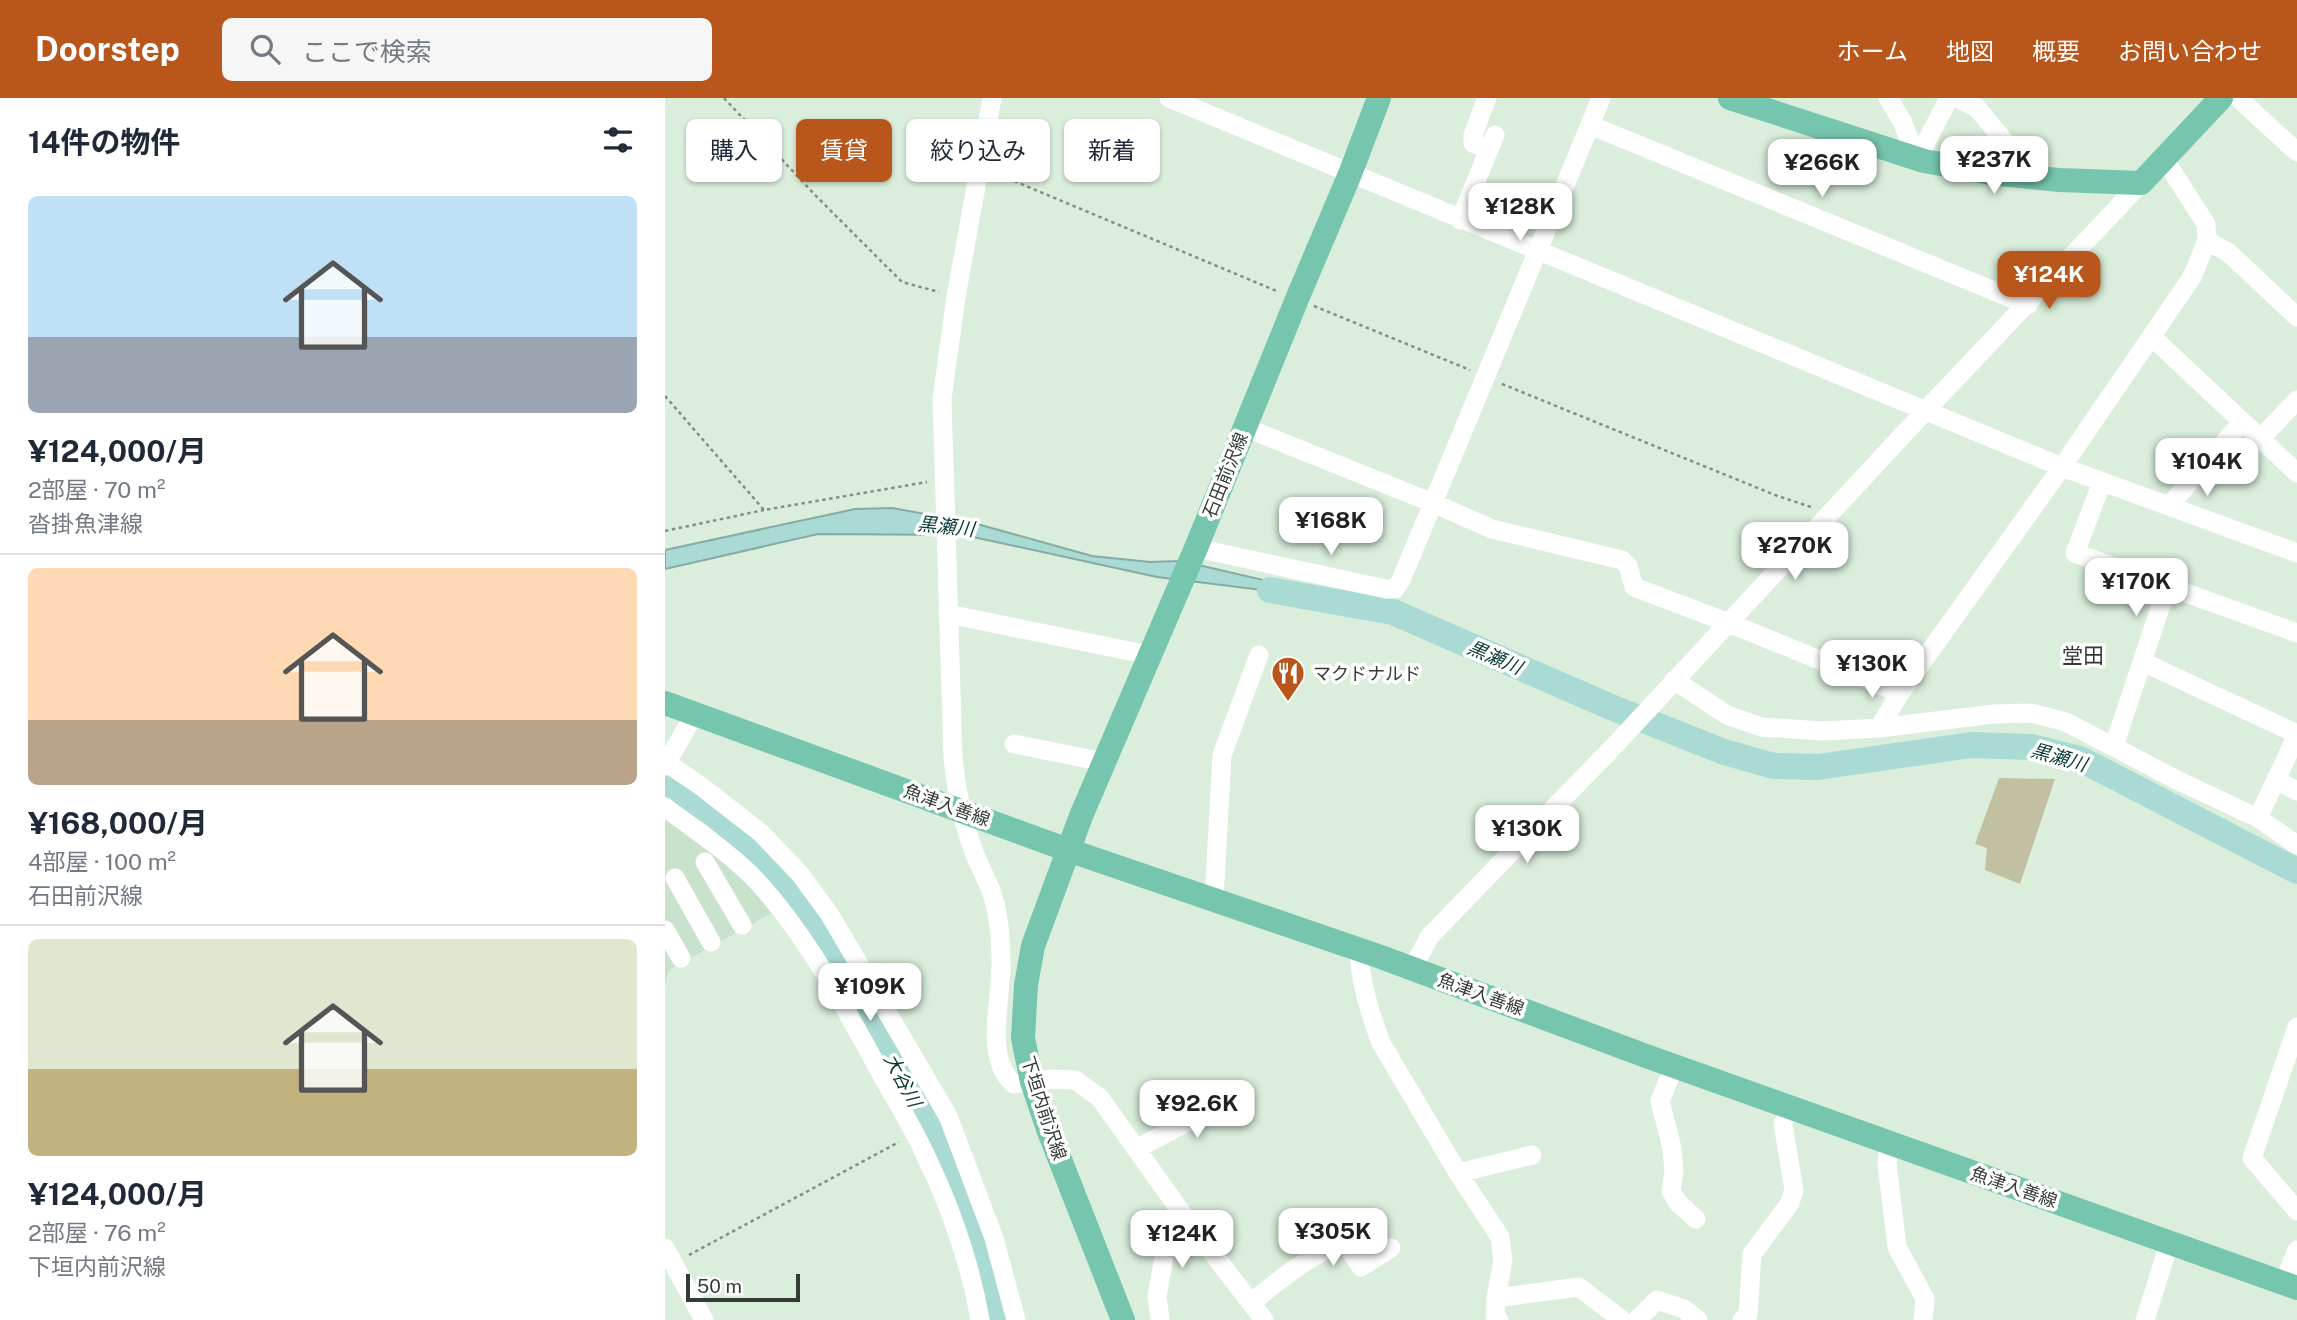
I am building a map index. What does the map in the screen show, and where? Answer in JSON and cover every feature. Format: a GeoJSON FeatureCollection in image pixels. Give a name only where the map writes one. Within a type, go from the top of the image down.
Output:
{"type":"FeatureCollection","features":[{"type":"Feature","properties":{"kind":"main road","name":"石田前沢線"},"geometry":{"type":"LineString","coordinates":[[1068,850],[1196,548],[1379,98]]}},
{"type":"Feature","properties":{"kind":"main road"},"geometry":{"type":"LineString","coordinates":[[1730,98],[1781,106],[1917,160],[2028,177],[2141,183],[2223,99]]}},
{"type":"Feature","properties":{"kind":"main road","name":"魚津入善線"},"geometry":{"type":"LineString","coordinates":[[665,703],[1068,850],[1359,950],[1674,1066],[2290,1285]]}},
{"type":"Feature","properties":{"kind":"main road","name":"下垣内前沢線"},"geometry":{"type":"LineString","coordinates":[[1068,850],[1033,946],[1026,985],[1023,1038],[1048,1129],[1123,1320]]}},
{"type":"Feature","properties":{"kind":"street"},"geometry":{"type":"LineString","coordinates":[[988,119],[992,98]]}},
{"type":"Feature","properties":{"kind":"street"},"geometry":{"type":"LineString","coordinates":[[1170,98],[2062,467],[2297,553]]}},
{"type":"Feature","properties":{"kind":"street"},"geometry":{"type":"LineString","coordinates":[[1460,220],[1492,143],[1473,143],[1473,135],[1487,98]]}},
{"type":"Feature","properties":{"kind":"street"},"geometry":{"type":"LineString","coordinates":[[1196,548],[1395,589],[1601,98]]}},
{"type":"Feature","properties":{"kind":"street"},"geometry":{"type":"LineString","coordinates":[[1888,98],[1902,121],[1917,160]]}},
{"type":"Feature","properties":{"kind":"street"},"geometry":{"type":"LineString","coordinates":[[1917,160],[1949,98]]}},
{"type":"Feature","properties":{"kind":"street"},"geometry":{"type":"LineString","coordinates":[[1958,98],[1977,108],[2017,155],[2028,177]]}},
{"type":"Feature","properties":{"kind":"street"},"geometry":{"type":"LineString","coordinates":[[2223,99],[2297,152]]}},
{"type":"Feature","properties":{"kind":"street"},"geometry":{"type":"LineString","coordinates":[[1590,125],[2028,305]]}},
{"type":"Feature","properties":{"kind":"street"},"geometry":{"type":"LineString","coordinates":[[1879,728],[1900,694],[2062,467],[2192,277],[2207,241],[2206,224],[2165,160]]}},
{"type":"Feature","properties":{"kind":"street"},"geometry":{"type":"LineString","coordinates":[[976,182],[956,297],[942,399],[944,501],[955,779],[973,850],[992,894],[998,920],[1001,966],[997,1018],[998,1056],[1005,1076],[1014,1084],[1052,1079],[1075,1080],[1100,1098],[1184,1216],[1264,1320]]}},
{"type":"Feature","properties":{"kind":"street"},"geometry":{"type":"LineString","coordinates":[[1412,969],[1430,936],[1616,744],[2141,183]]}},
{"type":"Feature","properties":{"kind":"street"},"geometry":{"type":"LineString","coordinates":[[2207,241],[2228,252],[2297,317]]}},
{"type":"Feature","properties":{"kind":"street"},"geometry":{"type":"LineString","coordinates":[[2152,337],[2297,474]]}},
{"type":"Feature","properties":{"kind":"street"},"geometry":{"type":"LineString","coordinates":[[2260,439],[2297,400]]}},
{"type":"Feature","properties":{"kind":"street"},"geometry":{"type":"LineString","coordinates":[[2169,506],[2242,422]]}},
{"type":"Feature","properties":{"kind":"street"},"geometry":{"type":"LineString","coordinates":[[1244,427],[1492,529],[1622,559],[1628,566],[1634,587],[1900,694]]}},
{"type":"Feature","properties":{"kind":"street"},"geometry":{"type":"LineString","coordinates":[[2102,482],[2075,552],[2297,633]]}},
{"type":"Feature","properties":{"kind":"street"},"geometry":{"type":"LineString","coordinates":[[2114,746],[2167,587]]}},
{"type":"Feature","properties":{"kind":"street"},"geometry":{"type":"LineString","coordinates":[[948,614],[1149,655]]}},
{"type":"Feature","properties":{"kind":"street"},"geometry":{"type":"LineString","coordinates":[[1214,899],[1222,755],[1259,655]]}},
{"type":"Feature","properties":{"kind":"street"},"geometry":{"type":"LineString","coordinates":[[2143,662],[2297,734],[2258,818]]}},
{"type":"Feature","properties":{"kind":"street"},"geometry":{"type":"LineString","coordinates":[[1667,688],[1761,727],[1823,731],[1879,728],[1994,714],[2031,713],[2066,722],[2181,782],[2258,818],[2297,845]]}},
{"type":"Feature","properties":{"kind":"street"},"geometry":{"type":"LineString","coordinates":[[695,713],[666,764],[702,787],[761,833],[800,874],[830,915],[948,1116],[995,1238],[1016,1320]]}},
{"type":"Feature","properties":{"kind":"street"},"geometry":{"type":"LineString","coordinates":[[1014,744],[1104,762]]}},
{"type":"Feature","properties":{"kind":"street"},"geometry":{"type":"LineString","coordinates":[[2276,780],[2297,791]]}},
{"type":"Feature","properties":{"kind":"street"},"geometry":{"type":"LineString","coordinates":[[665,807],[738,862],[799,932],[914,1134],[942,1192],[960,1241],[980,1320]]}},
{"type":"Feature","properties":{"kind":"street"},"geometry":{"type":"LineString","coordinates":[[711,942],[670,881],[724,852]]}},
{"type":"Feature","properties":{"kind":"street"},"geometry":{"type":"LineString","coordinates":[[705,862],[742,925]]}},
{"type":"Feature","properties":{"kind":"street"},"geometry":{"type":"LineString","coordinates":[[665,930],[681,958]]}},
{"type":"Feature","properties":{"kind":"street"},"geometry":{"type":"LineString","coordinates":[[1359,950],[1360,969],[1381,1043],[1458,1173],[1500,1237],[1503,1260],[1495,1316],[1499,1320]]}},
{"type":"Feature","properties":{"kind":"street"},"geometry":{"type":"LineString","coordinates":[[2297,1027],[2252,1158],[2297,1212]]}},
{"type":"Feature","properties":{"kind":"street"},"geometry":{"type":"LineString","coordinates":[[1674,1066],[1660,1101],[1672,1148],[1674,1171],[1671,1191],[1678,1203],[1696,1219]]}},
{"type":"Feature","properties":{"kind":"street"},"geometry":{"type":"LineString","coordinates":[[1136,1149],[1238,1095]]}},
{"type":"Feature","properties":{"kind":"street"},"geometry":{"type":"LineString","coordinates":[[1742,1320],[1748,1315],[1752,1254],[1790,1202],[1794,1190],[1783,1124],[1790,1107]]}},
{"type":"Feature","properties":{"kind":"street"},"geometry":{"type":"LineString","coordinates":[[1889,1142],[1887,1164],[1897,1247],[1925,1299],[1923,1320]]}},
{"type":"Feature","properties":{"kind":"street"},"geometry":{"type":"LineString","coordinates":[[1458,1173],[1532,1155]]}},
{"type":"Feature","properties":{"kind":"street"},"geometry":{"type":"LineString","coordinates":[[1160,1320],[1157,1296],[1165,1252],[1184,1216]]}},
{"type":"Feature","properties":{"kind":"street"},"geometry":{"type":"LineString","coordinates":[[1251,1303],[1282,1278],[1327,1248],[1344,1241],[1361,1267],[1391,1248]]}},
{"type":"Feature","properties":{"kind":"street"},"geometry":{"type":"LineString","coordinates":[[2145,1320],[2169,1244]]}},
{"type":"Feature","properties":{"kind":"street"},"geometry":{"type":"LineString","coordinates":[[2290,1285],[2297,1250]]}},
{"type":"Feature","properties":{"kind":"street"},"geometry":{"type":"LineString","coordinates":[[669,1255],[704,1320]]}},
{"type":"Feature","properties":{"kind":"street"},"geometry":{"type":"LineString","coordinates":[[1496,1298],[1579,1287],[1622,1320]]}},
{"type":"Feature","properties":{"kind":"street"},"geometry":{"type":"LineString","coordinates":[[1637,1320],[1657,1300],[1684,1308],[1697,1320]]}},
{"type":"Feature","properties":{"kind":"path"},"geometry":{"type":"LineString","coordinates":[[724,98],[902,282],[956,297]]}},
{"type":"Feature","properties":{"kind":"path"},"geometry":{"type":"LineString","coordinates":[[1015,182],[1485,377],[1775,495],[1831,514]]}},
{"type":"Feature","properties":{"kind":"path"},"geometry":{"type":"LineString","coordinates":[[665,396],[764,510]]}},
{"type":"Feature","properties":{"kind":"path"},"geometry":{"type":"LineString","coordinates":[[665,531],[764,510],[944,479]]}},
{"type":"Feature","properties":{"kind":"path"},"geometry":{"type":"LineString","coordinates":[[669,1255],[914,1134]]}},
{"type":"Feature","properties":{"kind":"shaded area"},"geometry":{"type":"Polygon","coordinates":[[[1999,778],[2055,779],[2020,884],[1985,870],[1987,848],[1975,844],[1999,778]]]}},
{"type":"Feature","properties":{"kind":"shaded area"},"geometry":{"type":"Polygon","coordinates":[[[665,802],[737,868],[774,912],[670,969],[665,981],[665,802]]]}},
{"type":"Feature","properties":{"kind":"water"},"geometry":{"type":"Polygon","coordinates":[[[892,508],[970,522],[1092,556],[1150,562],[1181,561],[1358,602],[1157,577],[964,535],[818,534],[665,569],[665,550],[855,509],[892,508]]]}},
{"type":"Feature","properties":{"kind":"waterway","name":"黒瀬川"},"geometry":{"type":"LineString","coordinates":[[1270,590],[1393,612],[1611,707],[1724,752],[1774,766],[1818,767],[1971,745],[2032,747],[2080,759],[2297,871]]}},
{"type":"Feature","properties":{"kind":"waterway","name":"大谷川"},"geometry":{"type":"LineString","coordinates":[[665,781],[714,814],[770,865],[825,936],[954,1175],[988,1260],[1003,1320]]}},
{"type":"Feature","properties":{"kind":"place","name":"マクドナルド"},"geometry":{"type":"Point","coordinates":[1288,703]}},
{"type":"Feature","properties":{"kind":"district","name":"堂田"},"geometry":{"type":"Point","coordinates":[2083,655]}}]}
